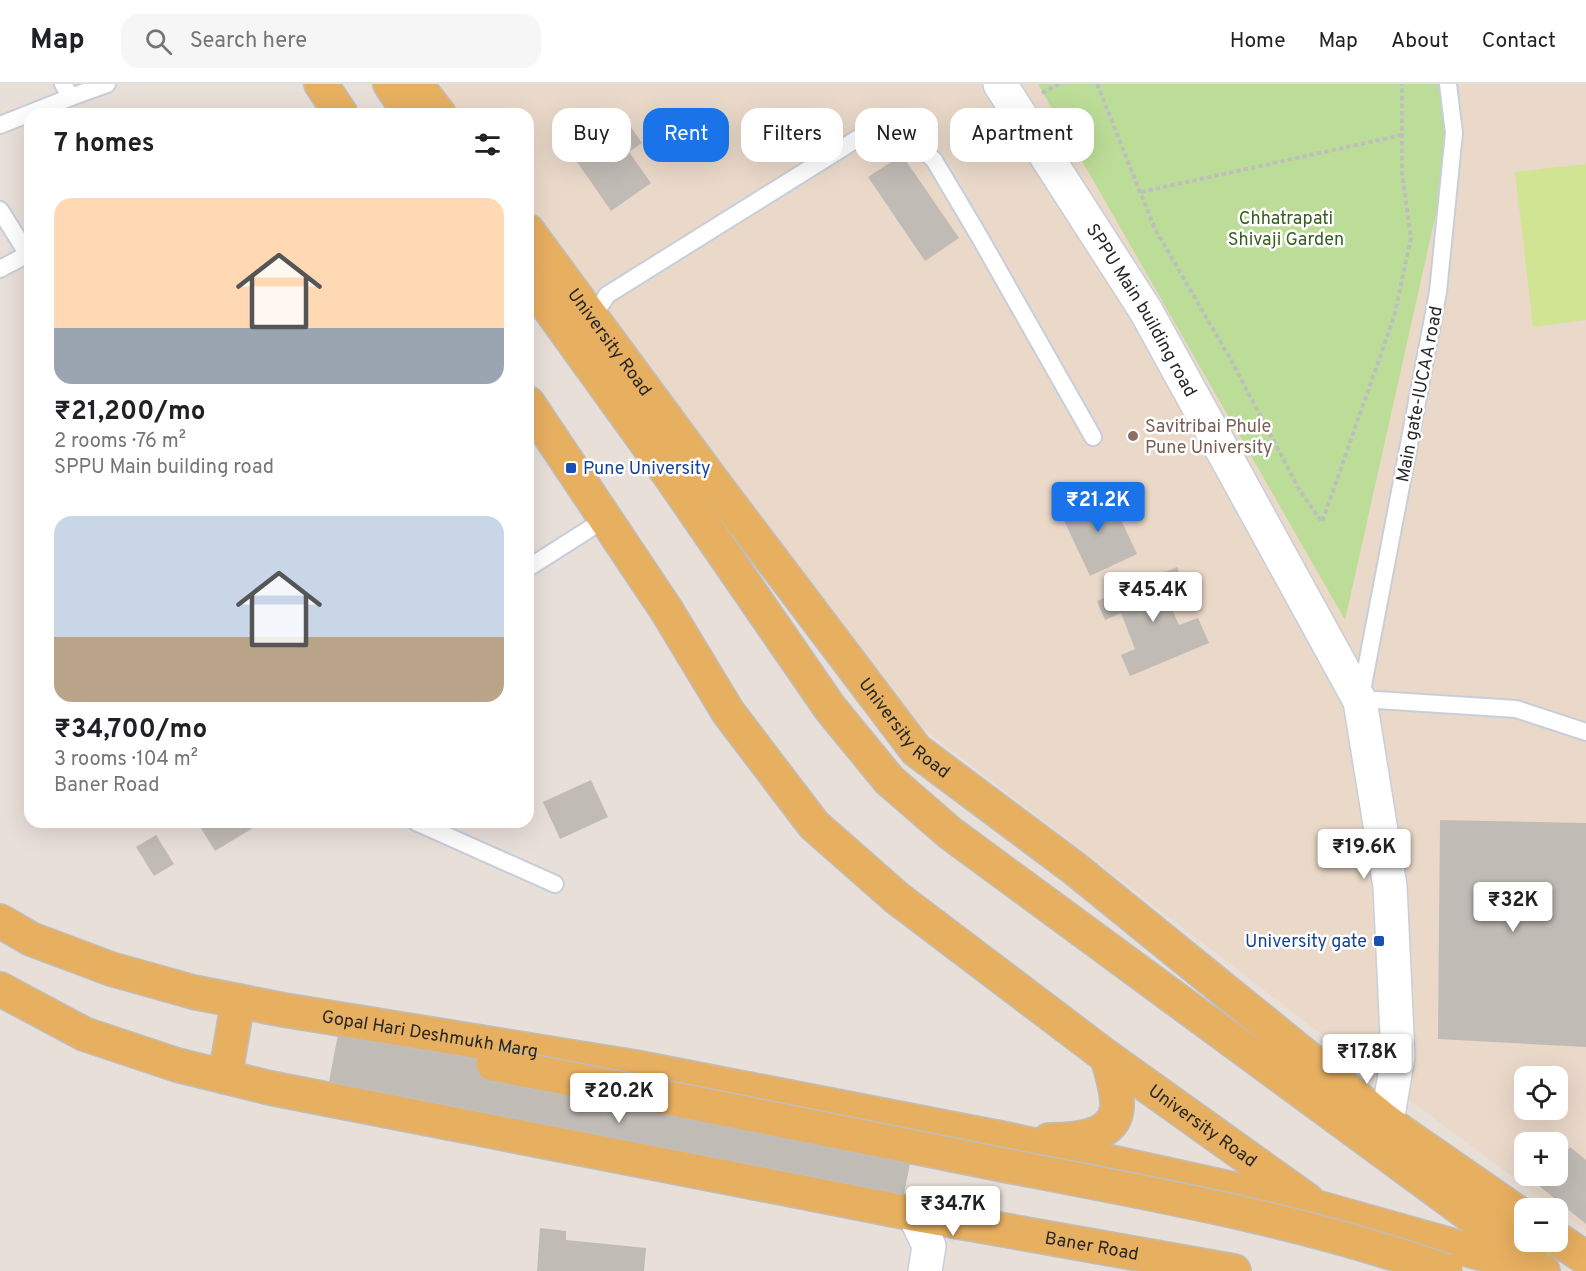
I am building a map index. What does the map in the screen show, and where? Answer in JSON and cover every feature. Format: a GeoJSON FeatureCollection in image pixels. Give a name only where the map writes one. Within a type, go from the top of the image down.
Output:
{"type":"FeatureCollection","features":[{"type":"Feature","properties":{"kind":"main road"},"geometry":{"type":"LineString","coordinates":[[321,84],[337,108]]}},
{"type":"Feature","properties":{"kind":"main road"},"geometry":{"type":"LineString","coordinates":[[390,84],[406,108]]}},
{"type":"Feature","properties":{"kind":"main road"},"geometry":{"type":"LineString","coordinates":[[416,84],[434,108]]}},
{"type":"Feature","properties":{"kind":"main road","name":"University Road"},"geometry":{"type":"LineString","coordinates":[[534,239],[711,479],[916,750],[1074,868],[1387,1122],[1514,1209]]}},
{"type":"Feature","properties":{"kind":"main road"},"geometry":{"type":"LineString","coordinates":[[534,287],[673,480],[830,708],[889,780],[950,833],[1545,1271]]}},
{"type":"Feature","properties":{"kind":"main road","name":"University Road"},"geometry":{"type":"LineString","coordinates":[[534,412],[667,611],[728,712],[814,825],[897,898],[1107,1057],[1316,1207]]}},
{"type":"Feature","properties":{"kind":"main road","name":"Gopal Hari Deshmukh Marg"},"geometry":{"type":"LineString","coordinates":[[0,921],[31,939],[111,969],[193,992],[410,1031],[634,1067],[1011,1140]]}},
{"type":"Feature","properties":{"kind":"main road"},"geometry":{"type":"LineString","coordinates":[[0,989],[84,1034],[177,1065],[225,1077],[406,1115],[914,1214]]}},
{"type":"Feature","properties":{"kind":"main road"},"geometry":{"type":"LineString","coordinates":[[225,1077],[238,1001]]}},
{"type":"Feature","properties":{"kind":"main road"},"geometry":{"type":"LineString","coordinates":[[410,1031],[493,1064],[1213,1205],[1332,1234],[1394,1252],[1446,1271]]}},
{"type":"Feature","properties":{"kind":"main road"},"geometry":{"type":"LineString","coordinates":[[1011,1140],[1070,1140],[1091,1135],[1110,1125],[1117,1109],[1116,1093],[1107,1057]]}},
{"type":"Feature","properties":{"kind":"main road"},"geometry":{"type":"LineString","coordinates":[[406,1115],[482,1120],[875,1195],[1045,1224],[1257,1271]]}},
{"type":"Feature","properties":{"kind":"main road"},"geometry":{"type":"LineString","coordinates":[[1011,1140],[1316,1207],[1545,1271]]}},
{"type":"Feature","properties":{"kind":"main road"},"geometry":{"type":"LineString","coordinates":[[1316,1207],[1390,1271]]}},
{"type":"Feature","properties":{"kind":"main road","name":"Baner Road"},"geometry":{"type":"LineString","coordinates":[[914,1214],[1234,1271]]}},
{"type":"Feature","properties":{"kind":"main road"},"geometry":{"type":"LineString","coordinates":[[1568,1246],[1586,1258]]}},
{"type":"Feature","properties":{"kind":"street","name":"SPPU Main building road"},"geometry":{"type":"LineString","coordinates":[[1000,84],[1146,311],[1360,701],[1390,886],[1398,1056],[1387,1122]]}},
{"type":"Feature","properties":{"kind":"street"},"geometry":{"type":"LineString","coordinates":[[914,1214],[929,1246],[926,1271]]}},
{"type":"Feature","properties":{"kind":"lane"},"geometry":{"type":"LineString","coordinates":[[34,108],[67,91],[107,84]]}},
{"type":"Feature","properties":{"kind":"lane","name":"Main gate-IUCAA road"},"geometry":{"type":"LineString","coordinates":[[1360,701],[1438,292],[1454,133],[1448,84]]}},
{"type":"Feature","properties":{"kind":"lane"},"geometry":{"type":"LineString","coordinates":[[0,125],[24,113]]}},
{"type":"Feature","properties":{"kind":"lane"},"geometry":{"type":"LineString","coordinates":[[593,317],[607,295],[876,127],[891,127],[906,134],[934,160],[1093,437]]}},
{"type":"Feature","properties":{"kind":"lane"},"geometry":{"type":"LineString","coordinates":[[0,210],[24,247]]}},
{"type":"Feature","properties":{"kind":"lane"},"geometry":{"type":"LineString","coordinates":[[0,269],[24,257]]}},
{"type":"Feature","properties":{"kind":"lane"},"geometry":{"type":"LineString","coordinates":[[534,564],[605,519]]}},
{"type":"Feature","properties":{"kind":"lane"},"geometry":{"type":"LineString","coordinates":[[1360,701],[1377,700],[1516,709],[1586,732]]}},
{"type":"Feature","properties":{"kind":"lane"},"geometry":{"type":"LineString","coordinates":[[429,828],[555,884]]}},
{"type":"Feature","properties":{"kind":"path"},"geometry":{"type":"LineString","coordinates":[[1097,84],[1155,229],[1231,360],[1300,491],[1322,522],[1397,306],[1411,238],[1402,173],[1402,84]]}},
{"type":"Feature","properties":{"kind":"path"},"geometry":{"type":"LineString","coordinates":[[1141,192],[1402,135]]}},
{"type":"Feature","properties":{"kind":"shaded area","name":"Savitribai Phule Pune University"},"geometry":{"type":"Polygon","coordinates":[[[440,84],[1586,84],[1586,1231],[1568,1218],[1568,1198],[1541,1198],[1525,1186],[1568,1186],[1568,1132],[1514,1132],[1514,1178],[1347,1054],[833,659],[534,222],[534,108],[456,108],[440,84]]]}},
{"type":"Feature","properties":{"kind":"green space","name":"Chhatrapati Shivaji Garden"},"geometry":{"type":"Polygon","coordinates":[[[1038,84],[1449,84],[1454,133],[1345,620],[1083,162],[1094,162],[1094,108],[1052,108],[1038,84]]]}},
{"type":"Feature","properties":{"kind":"green space"},"geometry":{"type":"Polygon","coordinates":[[[1586,164],[1586,320],[1533,327],[1515,172],[1586,164]]]}},
{"type":"Feature","properties":{"kind":"building"},"geometry":{"type":"Polygon","coordinates":[[[631,127],[642,143],[631,151],[631,127]]]}},
{"type":"Feature","properties":{"kind":"building"},"geometry":{"type":"Polygon","coordinates":[[[631,155],[651,183],[611,211],[577,162],[631,162],[631,155]]]}},
{"type":"Feature","properties":{"kind":"building"},"geometry":{"type":"Polygon","coordinates":[[[891,162],[907,162],[959,238],[925,261],[868,177],[891,162]]]}},
{"type":"Feature","properties":{"kind":"building"},"geometry":{"type":"Polygon","coordinates":[[[1107,490],[1137,554],[1090,576],[1060,512],[1107,490]]]}},
{"type":"Feature","properties":{"kind":"building"},"geometry":{"type":"Polygon","coordinates":[[[1177,567],[1183,583],[1164,591],[1179,625],[1198,618],[1209,643],[1130,676],[1121,655],[1135,649],[1121,613],[1105,620],[1097,601],[1177,567]]]}},
{"type":"Feature","properties":{"kind":"building"},"geometry":{"type":"Polygon","coordinates":[[[591,780],[608,817],[560,839],[543,802],[591,780]]]}},
{"type":"Feature","properties":{"kind":"building"},"geometry":{"type":"Polygon","coordinates":[[[1440,820],[1586,823],[1586,1047],[1438,1039],[1440,820]]]}},
{"type":"Feature","properties":{"kind":"building"},"geometry":{"type":"Polygon","coordinates":[[[201,828],[253,828],[215,851],[201,828]]]}},
{"type":"Feature","properties":{"kind":"building"},"geometry":{"type":"Polygon","coordinates":[[[156,835],[174,864],[154,876],[136,847],[156,835]]]}},
{"type":"Feature","properties":{"kind":"building"},"geometry":{"type":"Polygon","coordinates":[[[340,1024],[916,1134],[898,1223],[323,1113],[340,1024]]]}},
{"type":"Feature","properties":{"kind":"building"},"geometry":{"type":"Polygon","coordinates":[[[1570,1147],[1586,1160],[1586,1224],[1568,1209],[1568,1198],[1554,1198],[1539,1186],[1568,1186],[1568,1149],[1570,1147]]]}},
{"type":"Feature","properties":{"kind":"building"},"geometry":{"type":"Polygon","coordinates":[[[540,1228],[566,1231],[566,1240],[646,1248],[644,1271],[537,1271],[540,1228]]]}},
{"type":"Feature","properties":{"kind":"place","name":"Savitribai Phule Pune University"},"geometry":{"type":"Point","coordinates":[1133,436]}},
{"type":"Feature","properties":{"kind":"place","name":"Pune University"},"geometry":{"type":"Point","coordinates":[571,468]}},
{"type":"Feature","properties":{"kind":"place","name":"University gate"},"geometry":{"type":"Point","coordinates":[1379,941]}}]}
